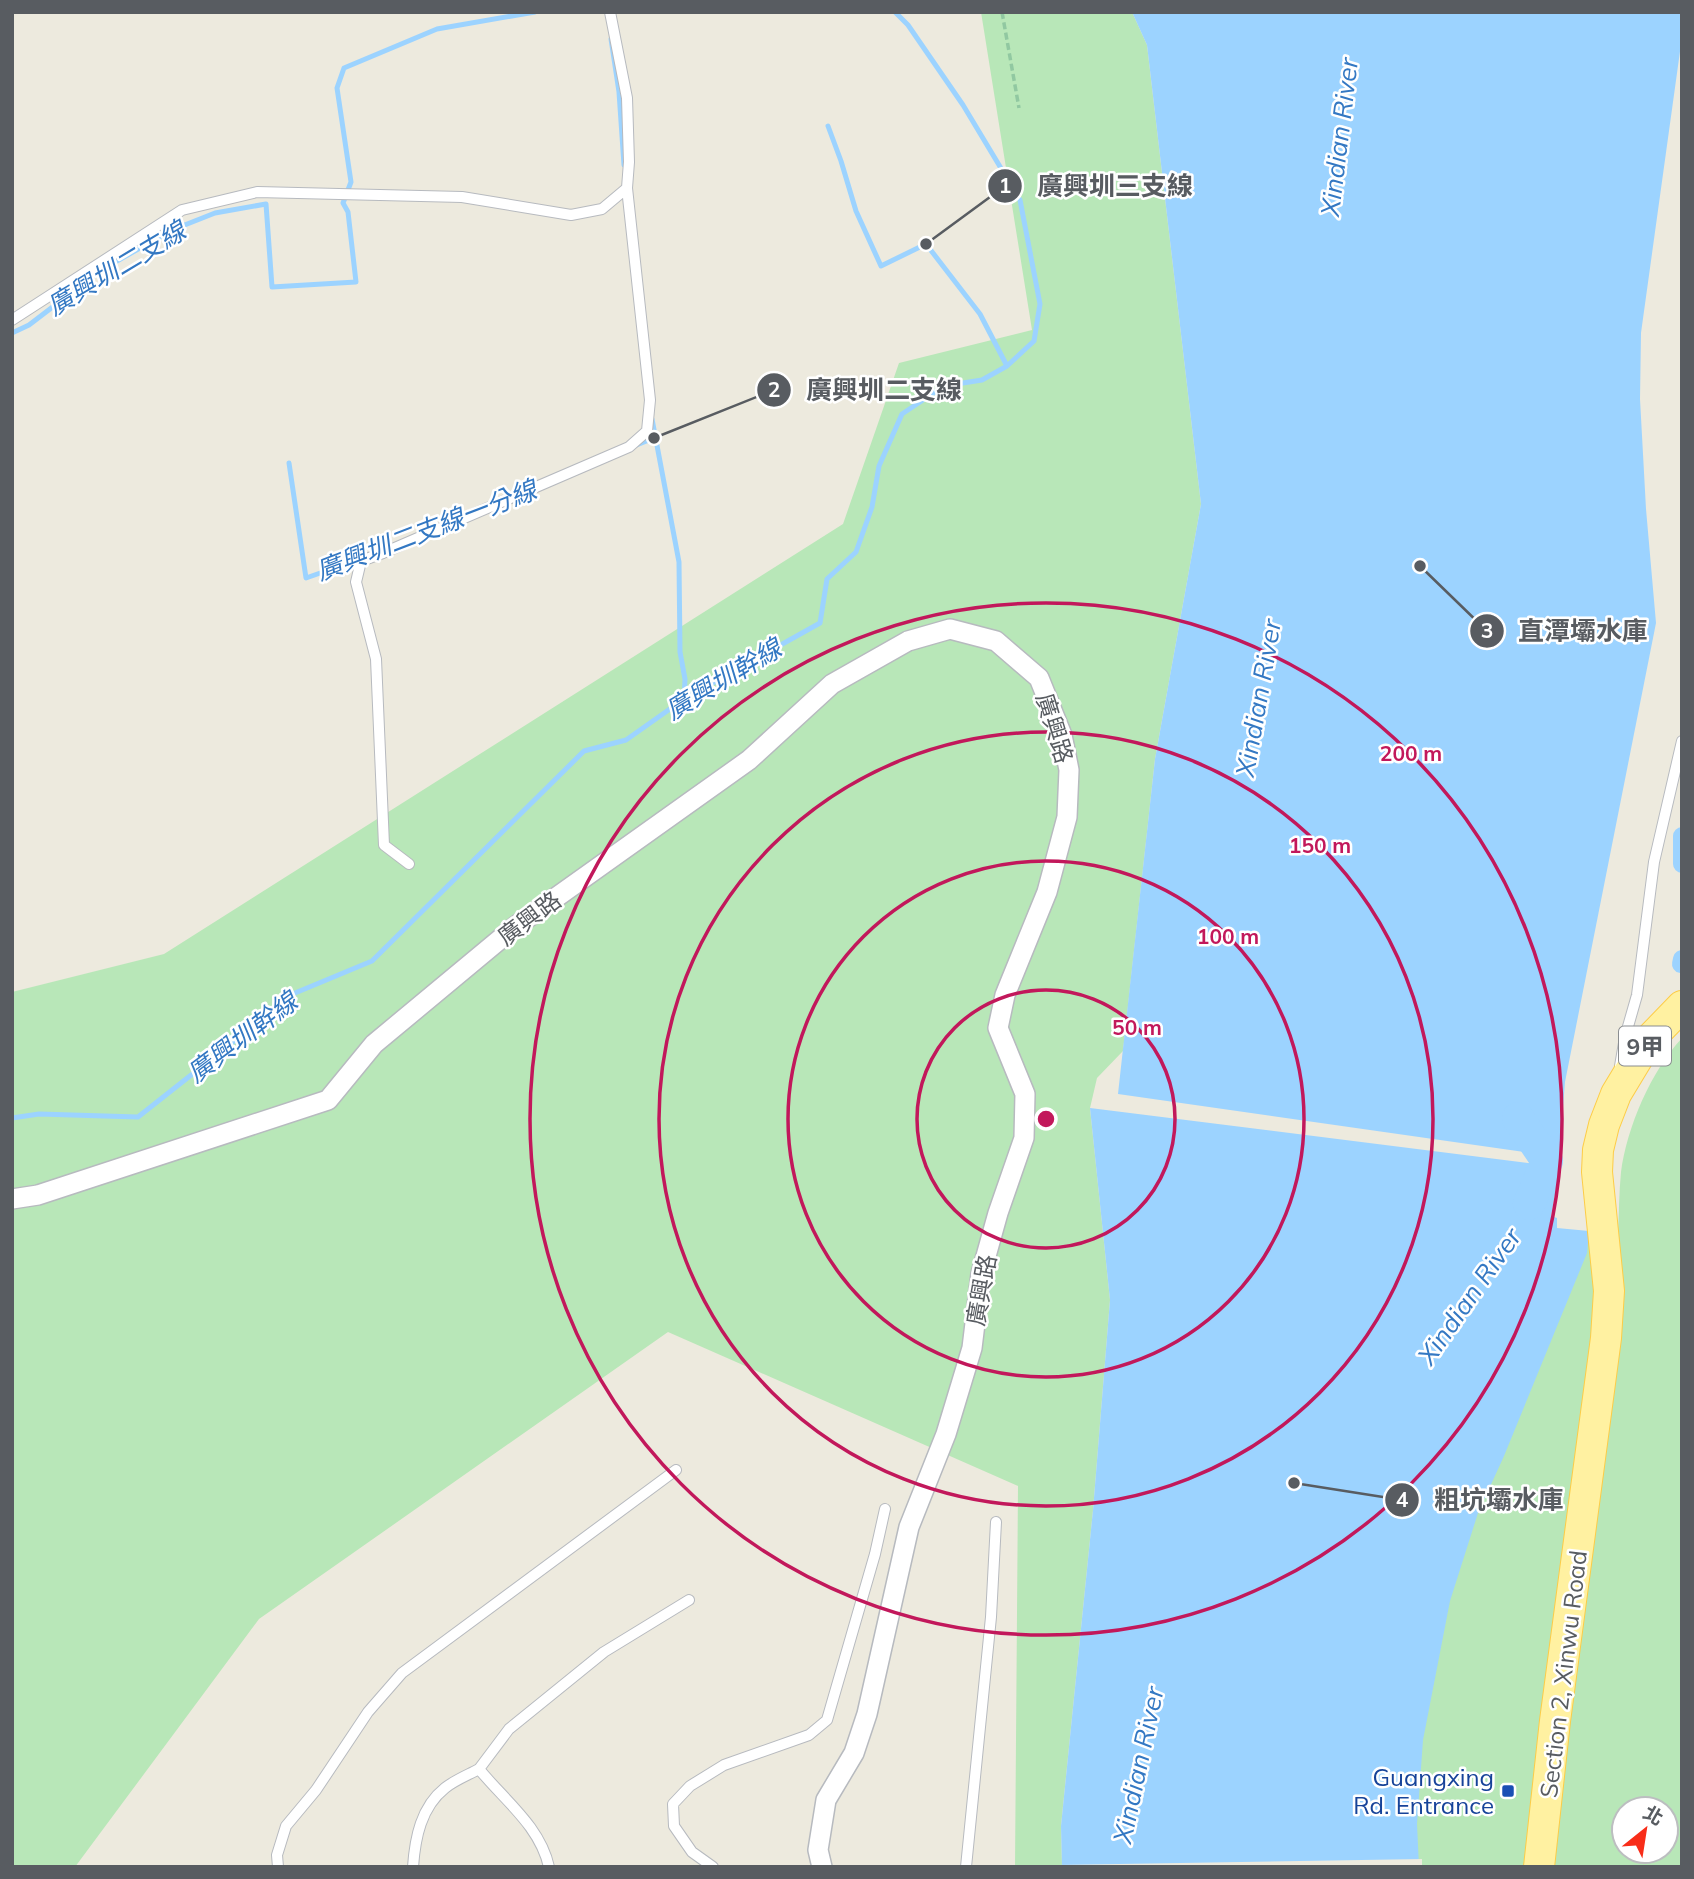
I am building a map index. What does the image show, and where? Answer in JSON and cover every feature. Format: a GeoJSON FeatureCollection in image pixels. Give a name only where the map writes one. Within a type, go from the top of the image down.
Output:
{"type":"FeatureCollection","features":[{"type":"Feature","properties":{"kind":"main road","name":"Section 2, Xinwu Road"},"geometry":{"type":"LineString","coordinates":[[1539,1867],[1555,1721],[1606,1338],[1609,1291],[1597,1172],[1601,1138],[1616,1094],[1648,1041],[1682,1006]]}},
{"type":"Feature","properties":{"kind":"street","name":"廣興路"},"geometry":{"type":"LineString","coordinates":[[12,1199],[38,1195],[328,1100],[374,1044],[516,926],[749,760],[832,684],[908,641],[950,629],[996,641],[1039,678],[1062,735],[1069,771],[1068,817],[1047,892],[1005,995],[998,1028],[1025,1094],[1024,1138],[998,1213],[981,1274],[972,1348],[946,1434],[909,1527],[867,1714],[854,1753],[826,1800],[818,1850],[822,1867]]}},
{"type":"Feature","properties":{"kind":"lane"},"geometry":{"type":"LineString","coordinates":[[409,864],[384,845],[376,659],[356,582],[361,561],[629,447],[647,431],[650,400],[627,188],[627,98],[610,12]]}},
{"type":"Feature","properties":{"kind":"lane"},"geometry":{"type":"LineString","coordinates":[[12,320],[182,209],[257,192],[462,197],[570,215],[602,209],[627,188]]}},
{"type":"Feature","properties":{"kind":"lane"},"geometry":{"type":"LineString","coordinates":[[1616,1094],[1625,1037],[1637,995],[1654,862],[1682,741]]}},
{"type":"Feature","properties":{"kind":"lane"},"geometry":{"type":"LineString","coordinates":[[278,1867],[277,1855],[286,1826],[316,1790],[368,1712],[402,1673],[676,1470]]}},
{"type":"Feature","properties":{"kind":"lane"},"geometry":{"type":"LineString","coordinates":[[713,1867],[692,1852],[674,1826],[673,1804],[690,1786],[724,1765],[809,1735],[827,1720],[885,1509]]}},
{"type":"Feature","properties":{"kind":"lane"},"geometry":{"type":"LineString","coordinates":[[966,1867],[991,1617],[996,1522]]}},
{"type":"Feature","properties":{"kind":"lane"},"geometry":{"type":"LineString","coordinates":[[413,1867],[415,1840],[427,1806],[445,1787],[479,1769],[509,1729],[604,1652],[689,1600]]}},
{"type":"Feature","properties":{"kind":"lane"},"geometry":{"type":"LineString","coordinates":[[479,1769],[498,1793],[527,1821],[546,1852],[549,1867]]}},
{"type":"Feature","properties":{"kind":"path"},"geometry":{"type":"LineString","coordinates":[[1002,12],[1019,108]]}},
{"type":"Feature","properties":{"kind":"green space"},"geometry":{"type":"Polygon","coordinates":[[[981,12],[1132,12],[1147,45],[1201,504],[1155,759],[1123,1051],[1097,1078],[1090,1108],[1110,1300],[1093,1510],[1061,1826],[1062,1867],[1015,1867],[1018,1486],[668,1332],[259,1619],[75,1867],[12,1867],[12,992],[164,954],[843,524],[899,363],[1032,330],[981,12]]]}},
{"type":"Feature","properties":{"kind":"green space"},"geometry":{"type":"Polygon","coordinates":[[[1682,1038],[1682,1867],[1177,1867],[1589,1231],[1618,1233],[1624,1155],[1642,1100],[1660,1067],[1682,1038]]]}},
{"type":"Feature","properties":{"kind":"water"},"geometry":{"type":"Polygon","coordinates":[[[1132,12],[1682,12],[1682,37],[1641,333],[1640,399],[1656,623],[1565,1082],[1559,1157],[1118,1094],[1155,759],[1201,504],[1147,45],[1132,12]]]}},
{"type":"Feature","properties":{"kind":"water"},"geometry":{"type":"Polygon","coordinates":[[[1090,1108],[1560,1167],[1551,1216],[1557,1218],[1557,1228],[1589,1231],[1587,1253],[1478,1513],[1450,1601],[1423,1740],[1417,1824],[1419,1867],[1062,1867],[1061,1826],[1093,1510],[1110,1300],[1090,1108]]]}},
{"type":"Feature","properties":{"kind":"pier"},"geometry":{"type":"Polygon","coordinates":[[[1422,1859],[1422,1867],[1058,1867],[1058,1865],[1422,1859]]]}},
{"type":"Feature","properties":{"kind":"waterway","name":"廣興圳二支線"},"geometry":{"type":"LineString","coordinates":[[12,333],[29,325],[101,270],[172,230],[215,213],[266,204],[272,287],[356,282],[348,212],[343,203],[351,182],[337,88],[344,68],[437,29],[535,12]]}},
{"type":"Feature","properties":{"kind":"waterway","name":"廣興圳幹線"},"geometry":{"type":"LineString","coordinates":[[12,1118],[39,1114],[138,1117],[295,993],[372,961],[584,751],[626,740],[684,699],[820,623],[827,579],[856,552],[872,507],[879,466],[902,414],[944,386],[982,380],[1007,366],[1034,341],[1040,304],[1020,200],[963,105],[908,25],[895,12]]}},
{"type":"Feature","properties":{"kind":"waterway","name":"廣興圳二支線"},"geometry":{"type":"LineString","coordinates":[[611,39],[619,92],[624,165]]}},
{"type":"Feature","properties":{"kind":"waterway"},"geometry":{"type":"LineString","coordinates":[[828,126],[856,211],[881,266],[926,244],[980,314],[1007,366]]}},
{"type":"Feature","properties":{"kind":"waterway","name":"廣興圳二支線"},"geometry":{"type":"LineString","coordinates":[[652,419],[679,562],[680,652],[685,679],[684,699]]}},
{"type":"Feature","properties":{"kind":"waterway","name":"廣興圳二支線一分線"},"geometry":{"type":"LineString","coordinates":[[634,446],[654,438]]}},
{"type":"Feature","properties":{"kind":"waterway","name":"廣興圳二支線一分線"},"geometry":{"type":"LineString","coordinates":[[289,463],[306,578],[363,558]]}},
{"type":"Feature","properties":{"kind":"waterway"},"geometry":{"type":"LineString","coordinates":[[1682,836],[1682,864]]}},
{"type":"Feature","properties":{"kind":"waterway"},"geometry":{"type":"LineString","coordinates":[[1681,964],[1682,959]]}},
{"type":"Feature","properties":{"kind":"waterway","name":"Xindian River"},"geometry":{"type":"LineString","coordinates":[[1518,1118],[1547,1161],[1529,1204]]}},
{"type":"Feature","properties":{"kind":"place","name":"廣興圳三支線"},"geometry":{"type":"Point","coordinates":[926,244]}},
{"type":"Feature","properties":{"kind":"place","name":"廣興圳二支線"},"geometry":{"type":"Point","coordinates":[654,438]}},
{"type":"Feature","properties":{"kind":"place","name":"直潭壩水庫"},"geometry":{"type":"Point","coordinates":[1420,566]}},
{"type":"Feature","properties":{"kind":"place","name":"粗坑壩水庫"},"geometry":{"type":"Point","coordinates":[1294,1483]}},
{"type":"Feature","properties":{"kind":"place","name":"Guangxing Rd. Entrance"},"geometry":{"type":"Point","coordinates":[1508,1791]}}]}
